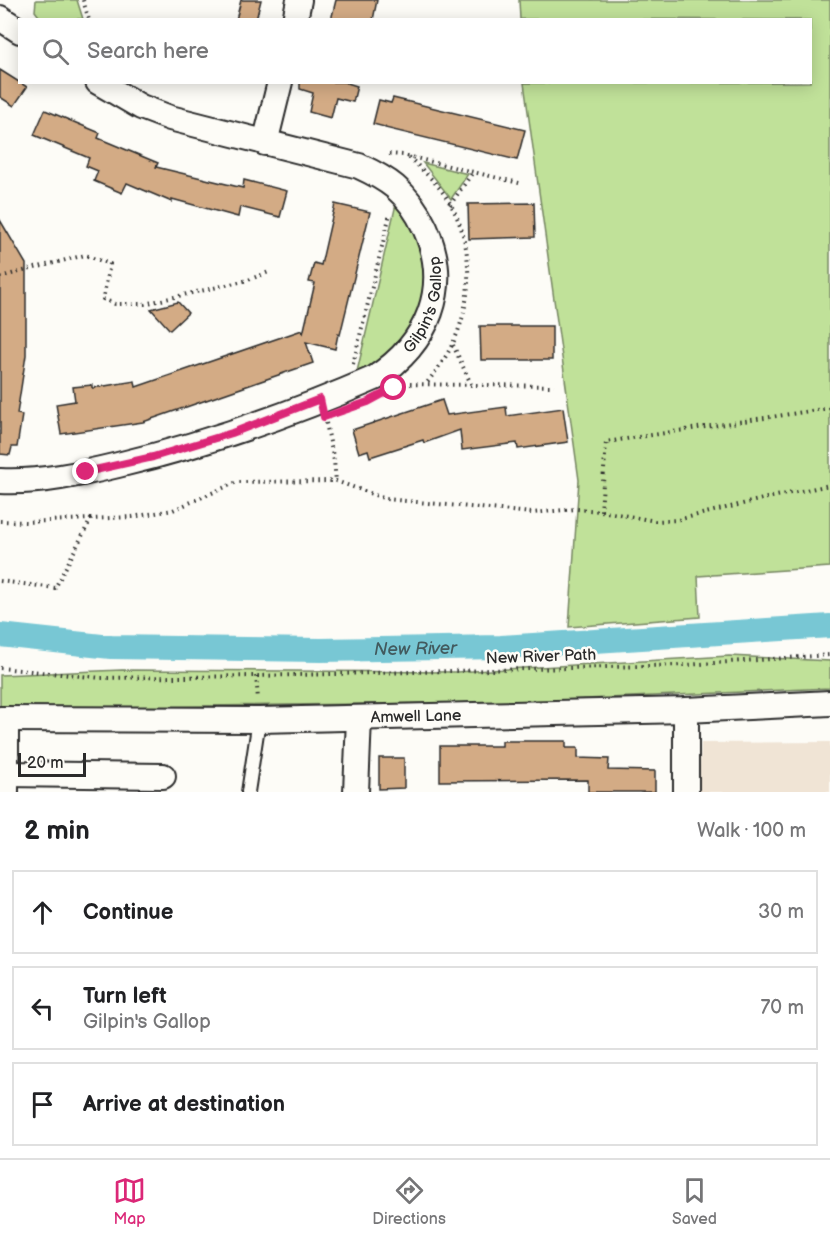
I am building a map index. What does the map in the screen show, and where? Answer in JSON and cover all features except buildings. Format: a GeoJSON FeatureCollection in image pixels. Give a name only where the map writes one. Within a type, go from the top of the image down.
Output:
{"type":"FeatureCollection","features":[{"type":"Feature","properties":{"kind":"street"},"geometry":{"type":"LineString","coordinates":[[11,0],[0,17],[18,30]]}},
{"type":"Feature","properties":{"kind":"street"},"geometry":{"type":"LineString","coordinates":[[295,18],[299,0]]}},
{"type":"Feature","properties":{"kind":"street","name":"Gilpin's Gallop"},"geometry":{"type":"LineString","coordinates":[[0,480],[86,472],[153,457],[232,433],[346,391],[375,378],[402,357],[422,332],[433,305],[436,276],[430,241],[422,221],[397,188],[359,166],[151,111],[102,84]]}},
{"type":"Feature","properties":{"kind":"street"},"geometry":{"type":"LineString","coordinates":[[265,143],[280,84]]}},
{"type":"Feature","properties":{"kind":"street","name":"Amwell Lane"},"geometry":{"type":"LineString","coordinates":[[3,719],[259,720],[686,710],[830,703]]}},
{"type":"Feature","properties":{"kind":"street"},"geometry":{"type":"LineString","coordinates":[[686,710],[686,792]]}},
{"type":"Feature","properties":{"kind":"street"},"geometry":{"type":"LineString","coordinates":[[356,792],[359,718]]}},
{"type":"Feature","properties":{"kind":"street"},"geometry":{"type":"LineString","coordinates":[[3,719],[6,783],[163,776]]}},
{"type":"Feature","properties":{"kind":"lane"},"geometry":{"type":"LineString","coordinates":[[248,792],[259,720]]}},
{"type":"Feature","properties":{"kind":"path"},"geometry":{"type":"LineString","coordinates":[[83,0],[88,18]]}},
{"type":"Feature","properties":{"kind":"path"},"geometry":{"type":"LineString","coordinates":[[383,154],[403,155],[523,184]]}},
{"type":"Feature","properties":{"kind":"path"},"geometry":{"type":"LineString","coordinates":[[450,205],[473,172]]}},
{"type":"Feature","properties":{"kind":"path"},"geometry":{"type":"LineString","coordinates":[[346,391],[397,188]]}},
{"type":"Feature","properties":{"kind":"path"},"geometry":{"type":"LineString","coordinates":[[0,278],[86,255],[110,264],[103,299],[115,304],[144,304],[248,280],[269,272]]}},
{"type":"Feature","properties":{"kind":"path"},"geometry":{"type":"LineString","coordinates":[[453,344],[471,384]]}},
{"type":"Feature","properties":{"kind":"path"},"geometry":{"type":"LineString","coordinates":[[401,384],[554,386]]}},
{"type":"Feature","properties":{"kind":"path"},"geometry":{"type":"LineString","coordinates":[[320,399],[334,461],[336,482]]}},
{"type":"Feature","properties":{"kind":"path"},"geometry":{"type":"LineString","coordinates":[[601,511],[606,442],[830,408]]}},
{"type":"Feature","properties":{"kind":"path"},"geometry":{"type":"LineString","coordinates":[[0,521],[132,517],[173,510],[237,482],[336,482],[386,499],[532,513],[576,509],[601,511],[655,521],[677,520],[767,498],[830,486]]}},
{"type":"Feature","properties":{"kind":"path"},"geometry":{"type":"LineString","coordinates":[[0,581],[55,588],[91,519]]}},
{"type":"Feature","properties":{"kind":"path","name":"New River Path"},"geometry":{"type":"LineString","coordinates":[[0,669],[101,678],[255,676],[675,665],[830,655]]}},
{"type":"Feature","properties":{"kind":"shaded area"},"geometry":{"type":"Polygon","coordinates":[[[830,742],[830,792],[699,792],[701,743],[830,742]]]}},
{"type":"Feature","properties":{"kind":"green space"},"geometry":{"type":"Polygon","coordinates":[[[36,0],[77,0],[83,18],[40,18],[35,11],[36,0]]]}},
{"type":"Feature","properties":{"kind":"green space"},"geometry":{"type":"Polygon","coordinates":[[[519,0],[830,0],[830,567],[698,576],[700,617],[569,627],[579,480],[524,84],[812,84],[812,18],[520,18],[519,0]]]}},
{"type":"Feature","properties":{"kind":"green space"},"geometry":{"type":"Polygon","coordinates":[[[423,163],[468,174],[451,199],[423,163]]]}},
{"type":"Feature","properties":{"kind":"green space"},"geometry":{"type":"Polygon","coordinates":[[[396,204],[408,220],[422,253],[424,288],[413,322],[398,345],[383,360],[356,376],[396,204]]]}},
{"type":"Feature","properties":{"kind":"green space"},"geometry":{"type":"Polygon","coordinates":[[[729,656],[830,661],[830,688],[518,702],[49,708],[0,706],[0,675],[122,670],[456,672],[729,656]]]}},
{"type":"Feature","properties":{"kind":"waterway","name":"New River"},"geometry":{"type":"LineString","coordinates":[[0,635],[111,647],[321,650],[501,647],[830,626]]}},
{"type":"Feature","properties":{"kind":"route"},"geometry":{"type":"LineString","coordinates":[[86,472],[153,457],[232,433],[320,399],[324,417],[368,402],[394,388]]}}]}
